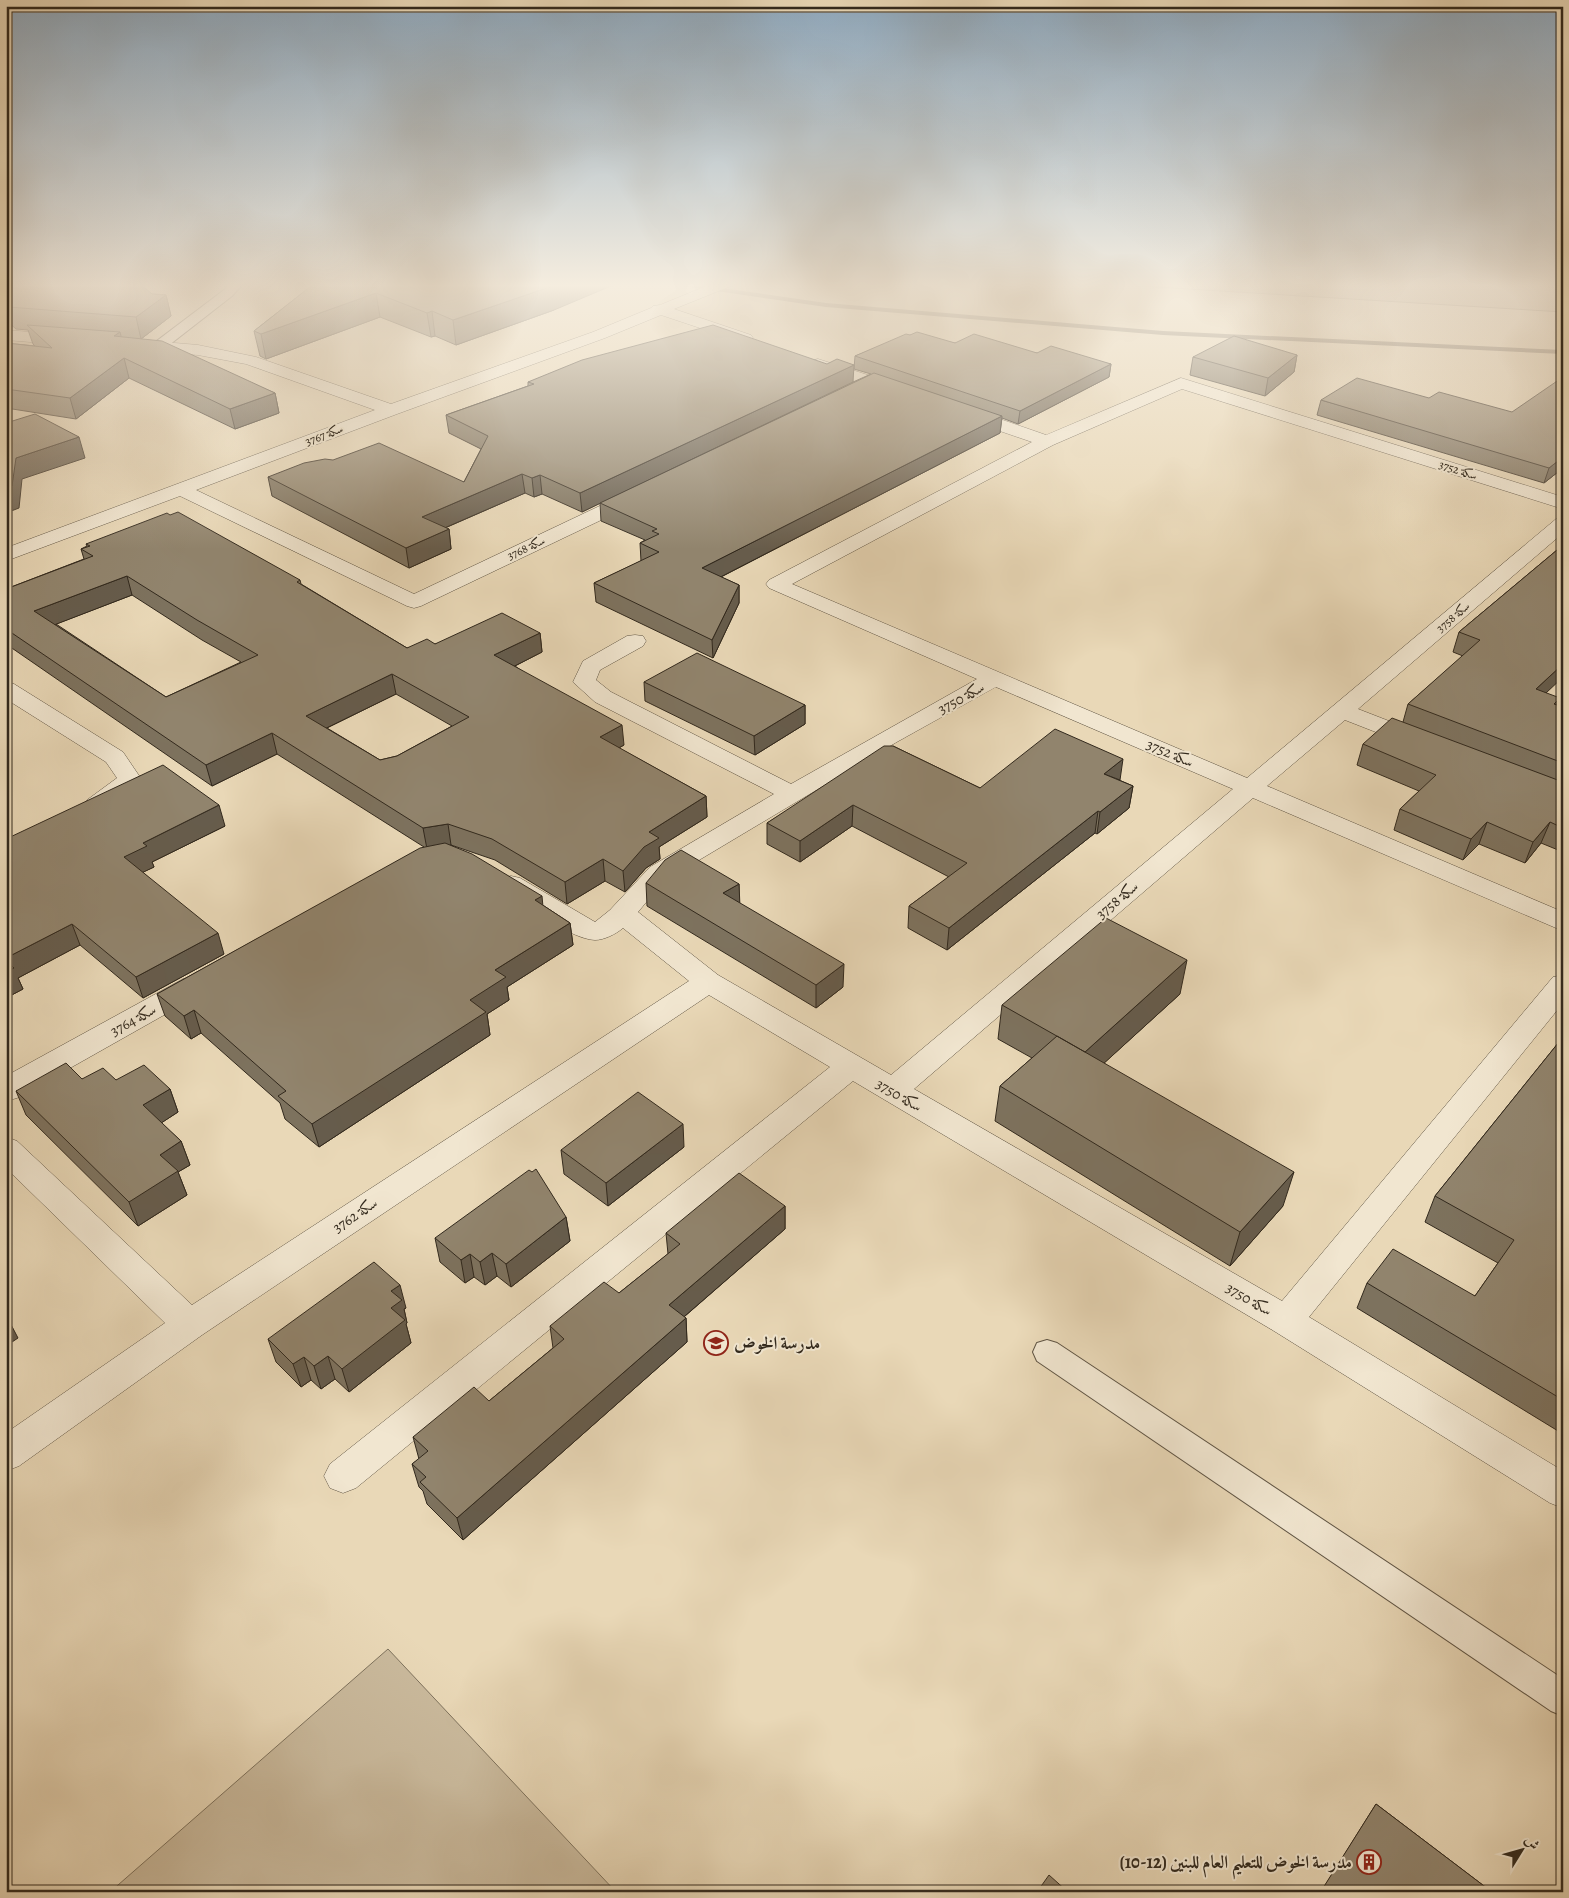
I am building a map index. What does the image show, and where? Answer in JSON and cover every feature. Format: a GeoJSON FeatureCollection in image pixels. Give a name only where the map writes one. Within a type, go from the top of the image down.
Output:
{"type":"FeatureCollection","features":[{"type":"Feature","properties":{"kind":"street"},"geometry":{"type":"LineString","coordinates":[[283,372],[391,410]]}},
{"type":"Feature","properties":{"kind":"street","name":"سكة 3767"},"geometry":{"type":"LineString","coordinates":[[6,555],[498,372]]}},
{"type":"Feature","properties":{"kind":"street"},"geometry":{"type":"LineString","coordinates":[[841,372],[908,394]]}},
{"type":"Feature","properties":{"kind":"street"},"geometry":{"type":"LineString","coordinates":[[844,395],[871,382]]}},
{"type":"Feature","properties":{"kind":"street","name":"سكة 3752"},"geometry":{"type":"LineString","coordinates":[[1563,503],[1181,382],[1046,441],[776,584],[1563,922]]}},
{"type":"Feature","properties":{"kind":"street"},"geometry":{"type":"LineString","coordinates":[[954,410],[1046,441]]}},
{"type":"Feature","properties":{"kind":"street","name":"سكة 3768"},"geometry":{"type":"LineString","coordinates":[[180,489],[414,602],[648,490]]}},
{"type":"Feature","properties":{"kind":"street","name":"سكة 3758"},"geometry":{"type":"LineString","coordinates":[[892,1091],[1563,523]]}},
{"type":"Feature","properties":{"kind":"street"},"geometry":{"type":"LineString","coordinates":[[635,641],[591,666],[584,682],[604,697],[792,794]]}},
{"type":"Feature","properties":{"kind":"street","name":"سكة 3750"},"geometry":{"type":"LineString","coordinates":[[994,679],[887,738],[656,875],[623,914],[708,982],[1286,1321],[1563,1491]]}},
{"type":"Feature","properties":{"kind":"street"},"geometry":{"type":"LineString","coordinates":[[6,689],[115,757],[130,780],[103,801],[77,814]]}},
{"type":"Feature","properties":{"kind":"street"},"geometry":{"type":"LineString","coordinates":[[1344,710],[1435,747]]}},
{"type":"Feature","properties":{"kind":"street"},"geometry":{"type":"LineString","coordinates":[[493,873],[579,924],[595,931],[606,927],[623,914]]}},
{"type":"Feature","properties":{"kind":"street","name":"سكة 3764"},"geometry":{"type":"LineString","coordinates":[[6,1090],[216,973]]}},
{"type":"Feature","properties":{"kind":"street","name":"سكة 3762"},"geometry":{"type":"LineString","coordinates":[[6,1454],[190,1325],[708,982]]}},
{"type":"Feature","properties":{"kind":"street"},"geometry":{"type":"LineString","coordinates":[[1286,1321],[1563,984]]}},
{"type":"Feature","properties":{"kind":"street"},"geometry":{"type":"LineString","coordinates":[[343,1476],[850,1067]]}},
{"type":"Feature","properties":{"kind":"street"},"geometry":{"type":"LineString","coordinates":[[6,1149],[190,1325]]}},
{"type":"Feature","properties":{"kind":"lane"},"geometry":{"type":"LineString","coordinates":[[1047,1352],[1563,1698]]}},
{"type":"Feature","properties":{"kind":"shaded area"},"geometry":{"type":"Polygon","coordinates":[[[388,1649],[616,1892],[110,1892],[388,1649]]]}},
{"type":"Feature","properties":{"kind":"building"},"geometry":{"type":"Polygon","coordinates":[[[6,372],[106,372],[70,398],[6,389],[6,372]]]}},
{"type":"Feature","properties":{"kind":"building"},"geometry":{"type":"Polygon","coordinates":[[[152,372],[228,372],[275,393],[230,409],[152,372]]]}},
{"type":"Feature","properties":{"kind":"building"},"geometry":{"type":"Polygon","coordinates":[[[554,372],[840,372],[580,493],[540,475],[532,478],[522,474],[422,517],[449,529],[406,548],[268,477],[304,463],[325,459],[333,460],[379,443],[464,482],[488,436],[446,415],[534,384],[528,382],[554,372]]]}},
{"type":"Feature","properties":{"kind":"building"},"geometry":{"type":"Polygon","coordinates":[[[902,372],[1096,372],[1020,411],[902,372]]]}},
{"type":"Feature","properties":{"kind":"building"},"geometry":{"type":"Polygon","coordinates":[[[1245,372],[1276,372],[1268,378],[1245,372]]]}},
{"type":"Feature","properties":{"kind":"building"},"geometry":{"type":"Polygon","coordinates":[[[874,373],[1002,416],[702,568],[739,585],[712,640],[594,583],[659,552],[640,543],[659,534],[652,531],[657,529],[600,503],[874,373]]]}},
{"type":"Feature","properties":{"kind":"building"},"geometry":{"type":"Polygon","coordinates":[[[1563,377],[1563,457],[1549,468],[1321,400],[1357,378],[1429,398],[1439,392],[1512,412],[1563,377]]]}},
{"type":"Feature","properties":{"kind":"building"},"geometry":{"type":"Polygon","coordinates":[[[35,414],[79,437],[16,458],[12,486],[6,489],[6,423],[35,414]]]}},
{"type":"Feature","properties":{"kind":"building"},"geometry":{"type":"Polygon","coordinates":[[[178,512],[300,580],[297,582],[407,648],[427,639],[435,644],[502,613],[540,633],[494,655],[622,725],[600,737],[706,796],[649,832],[659,838],[644,847],[623,871],[603,859],[565,882],[492,839],[448,824],[423,828],[272,733],[206,765],[6,629],[6,589],[93,556],[81,549],[90,546],[86,544],[167,513],[170,515],[178,512]],[[127,576],[34,611],[166,697],[258,655],[197,620],[127,576]],[[392,674],[306,716],[380,760],[397,756],[469,717],[392,674]]]}},
{"type":"Feature","properties":{"kind":"building"},"geometry":{"type":"Polygon","coordinates":[[[1563,545],[1563,664],[1536,689],[1560,698],[1554,704],[1563,707],[1563,763],[1408,704],[1480,640],[1459,632],[1563,545]]]}},
{"type":"Feature","properties":{"kind":"building"},"geometry":{"type":"Polygon","coordinates":[[[697,653],[805,705],[754,736],[644,682],[697,653]]]}},
{"type":"Feature","properties":{"kind":"building"},"geometry":{"type":"Polygon","coordinates":[[[1392,718],[1563,782],[1563,828],[1550,822],[1533,842],[1487,822],[1471,839],[1400,809],[1436,775],[1363,744],[1392,718]]]}},
{"type":"Feature","properties":{"kind":"building"},"geometry":{"type":"Polygon","coordinates":[[[1055,729],[1123,759],[1104,774],[1133,786],[1100,812],[1098,811],[949,928],[909,906],[967,863],[853,805],[800,841],[767,823],[884,746],[893,746],[980,788],[1055,729]]]}},
{"type":"Feature","properties":{"kind":"building"},"geometry":{"type":"Polygon","coordinates":[[[163,765],[219,805],[143,843],[147,846],[124,857],[218,933],[136,977],[72,924],[6,958],[6,839],[163,765]]]}},
{"type":"Feature","properties":{"kind":"building"},"geometry":{"type":"Polygon","coordinates":[[[445,843],[472,854],[542,896],[535,900],[570,923],[495,970],[506,977],[470,1000],[486,1012],[312,1124],[278,1096],[286,1091],[194,1010],[184,1016],[157,994],[420,848],[445,843]]]}},
{"type":"Feature","properties":{"kind":"building"},"geometry":{"type":"Polygon","coordinates":[[[681,850],[739,884],[723,893],[844,964],[816,985],[646,883],[665,860],[681,850]]]}},
{"type":"Feature","properties":{"kind":"building"},"geometry":{"type":"Polygon","coordinates":[[[1106,918],[1187,960],[1085,1052],[1002,1005],[1106,918]]]}},
{"type":"Feature","properties":{"kind":"building"},"geometry":{"type":"Polygon","coordinates":[[[6,961],[14,968],[6,972],[6,961]]]}},
{"type":"Feature","properties":{"kind":"building"},"geometry":{"type":"Polygon","coordinates":[[[1057,1036],[1294,1172],[1240,1232],[1000,1086],[1057,1036]]]}},
{"type":"Feature","properties":{"kind":"building"},"geometry":{"type":"Polygon","coordinates":[[[1563,1037],[1563,1400],[1367,1283],[1393,1249],[1475,1296],[1514,1240],[1435,1196],[1563,1037]]]}},
{"type":"Feature","properties":{"kind":"building"},"geometry":{"type":"Polygon","coordinates":[[[66,1063],[82,1079],[103,1068],[116,1080],[144,1065],[170,1089],[143,1105],[181,1141],[160,1155],[178,1171],[129,1202],[16,1091],[66,1063]]]}},
{"type":"Feature","properties":{"kind":"building"},"geometry":{"type":"Polygon","coordinates":[[[638,1092],[683,1124],[606,1183],[561,1150],[638,1092]]]}},
{"type":"Feature","properties":{"kind":"building"},"geometry":{"type":"Polygon","coordinates":[[[536,1169],[566,1217],[506,1264],[492,1253],[480,1262],[470,1254],[461,1260],[435,1238],[529,1170],[532,1172],[536,1169]]]}},
{"type":"Feature","properties":{"kind":"building"},"geometry":{"type":"Polygon","coordinates":[[[739,1173],[785,1206],[669,1305],[686,1318],[457,1518],[420,1482],[426,1477],[412,1464],[428,1451],[413,1437],[474,1387],[489,1401],[564,1339],[550,1326],[604,1282],[619,1293],[680,1244],[666,1233],[739,1173]]]}},
{"type":"Feature","properties":{"kind":"building"},"geometry":{"type":"Polygon","coordinates":[[[374,1262],[400,1285],[391,1291],[402,1300],[391,1308],[405,1320],[342,1369],[328,1356],[314,1366],[304,1357],[293,1364],[268,1339],[374,1262]]]}},
{"type":"Feature","properties":{"kind":"building"},"geometry":{"type":"Polygon","coordinates":[[[1376,1804],[1492,1892],[1327,1892],[1323,1888],[1376,1804]]]}},
{"type":"Feature","properties":{"kind":"building"},"geometry":{"type":"Polygon","coordinates":[[[1049,1875],[1068,1892],[1037,1892],[1049,1875]]]}},
{"type":"Feature","properties":{"kind":"place","name":"مدرسة الخوض"},"geometry":{"type":"Point","coordinates":[716,1343]}},
{"type":"Feature","properties":{"kind":"place","name":"مدرسة الخوض للتعليم العام للبنين (12-10)"},"geometry":{"type":"Point","coordinates":[1369,1862]}}]}
